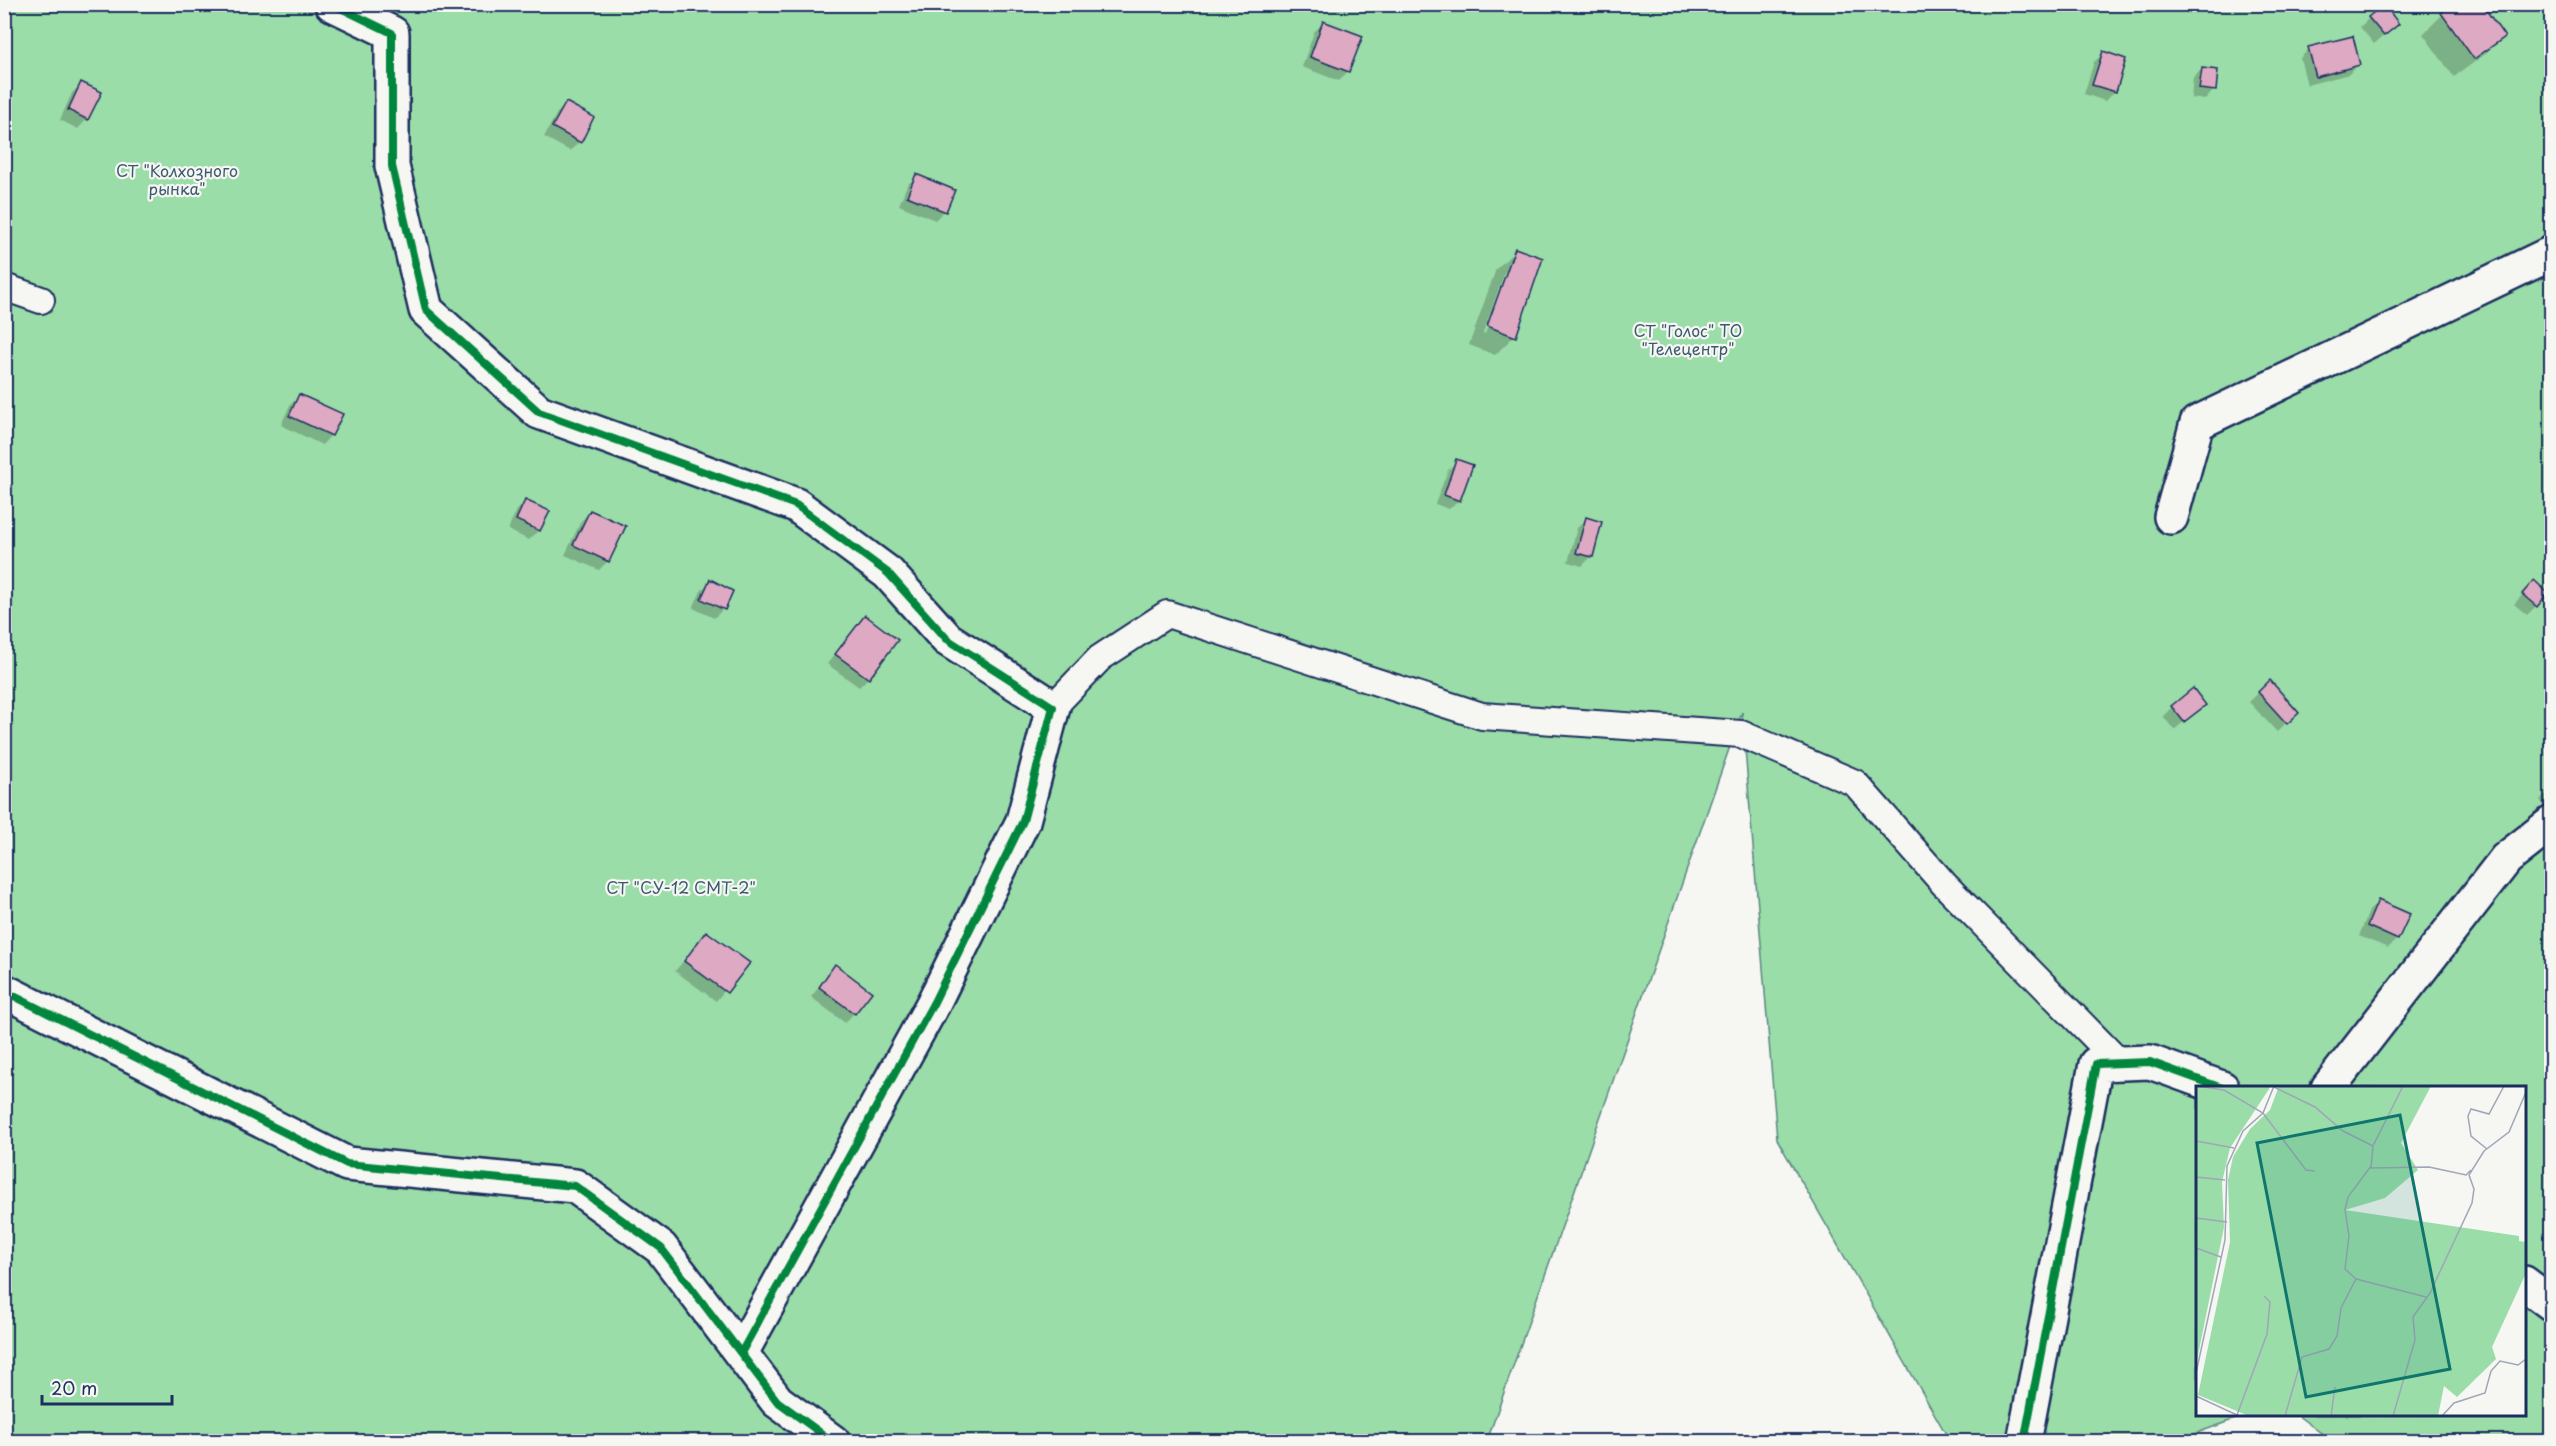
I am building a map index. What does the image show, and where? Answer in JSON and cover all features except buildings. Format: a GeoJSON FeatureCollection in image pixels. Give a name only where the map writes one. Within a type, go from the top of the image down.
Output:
{"type":"FeatureCollection","features":[{"type":"Feature","properties":{"kind":"street"},"geometry":{"type":"LineString","coordinates":[[332,4],[392,33],[392,166],[426,310],[538,412],[796,505],[888,573],[947,639],[1053,706],[1023,821],[934,1002],[741,1353]]}},
{"type":"Feature","properties":{"kind":"street"},"geometry":{"type":"LineString","coordinates":[[2171,517],[2197,423],[2552,254]]}},
{"type":"Feature","properties":{"kind":"street"},"geometry":{"type":"LineString","coordinates":[[2330,1086],[2506,859],[2552,823]]}},
{"type":"Feature","properties":{"kind":"street"},"geometry":{"type":"LineString","coordinates":[[4,992],[347,1164],[575,1186],[661,1248],[777,1401],[833,1442]]}},
{"type":"Feature","properties":{"kind":"street"},"geometry":{"type":"LineString","coordinates":[[2024,1442],[2096,1064],[2150,1062],[2216,1086]]}},
{"type":"Feature","properties":{"kind":"street"},"geometry":{"type":"LineString","coordinates":[[2526,1285],[2552,1304]]}},
{"type":"Feature","properties":{"kind":"lane"},"geometry":{"type":"LineString","coordinates":[[4,287],[41,300]]}},
{"type":"Feature","properties":{"kind":"lane"},"geometry":{"type":"LineString","coordinates":[[1053,706],[1100,658],[1167,614],[1482,716],[1741,734],[1856,783],[1944,884],[2120,1063]]}},
{"type":"Feature","properties":{"kind":"green space"},"geometry":{"type":"Polygon","coordinates":[[[5,5],[2551,5],[2551,1441],[2332,1441],[2298,1416],[2526,1416],[2526,1086],[2196,1086],[2196,1416],[2243,1416],[2175,1441],[1950,1441],[1777,1139],[1742,712],[1487,1441],[5,1442],[5,5]]]}},
{"type":"Feature","properties":{"kind":"cycle path"},"geometry":{"type":"LineString","coordinates":[[332,4],[392,33],[392,166],[426,310],[539,412],[796,505],[888,573],[947,639],[1053,707],[1023,821],[934,1002],[741,1353]]}},
{"type":"Feature","properties":{"kind":"cycle path"},"geometry":{"type":"LineString","coordinates":[[4,991],[347,1164],[575,1186],[661,1248],[777,1401],[833,1442]]}},
{"type":"Feature","properties":{"kind":"cycle path"},"geometry":{"type":"LineString","coordinates":[[2024,1442],[2096,1064],[2150,1062],[2216,1086]]}},
{"type":"Feature","properties":{"kind":"park label","name":"СТ \"Колхозного рынка\""},"geometry":{"type":"Point","coordinates":[177,179]}},
{"type":"Feature","properties":{"kind":"park label","name":"СТ \"Голос\" ТО \"Телецентр\""},"geometry":{"type":"Point","coordinates":[1688,339]}},
{"type":"Feature","properties":{"kind":"park label","name":"СТ \"СУ-12 СМТ-2\""},"geometry":{"type":"Point","coordinates":[681,887]}}]}
